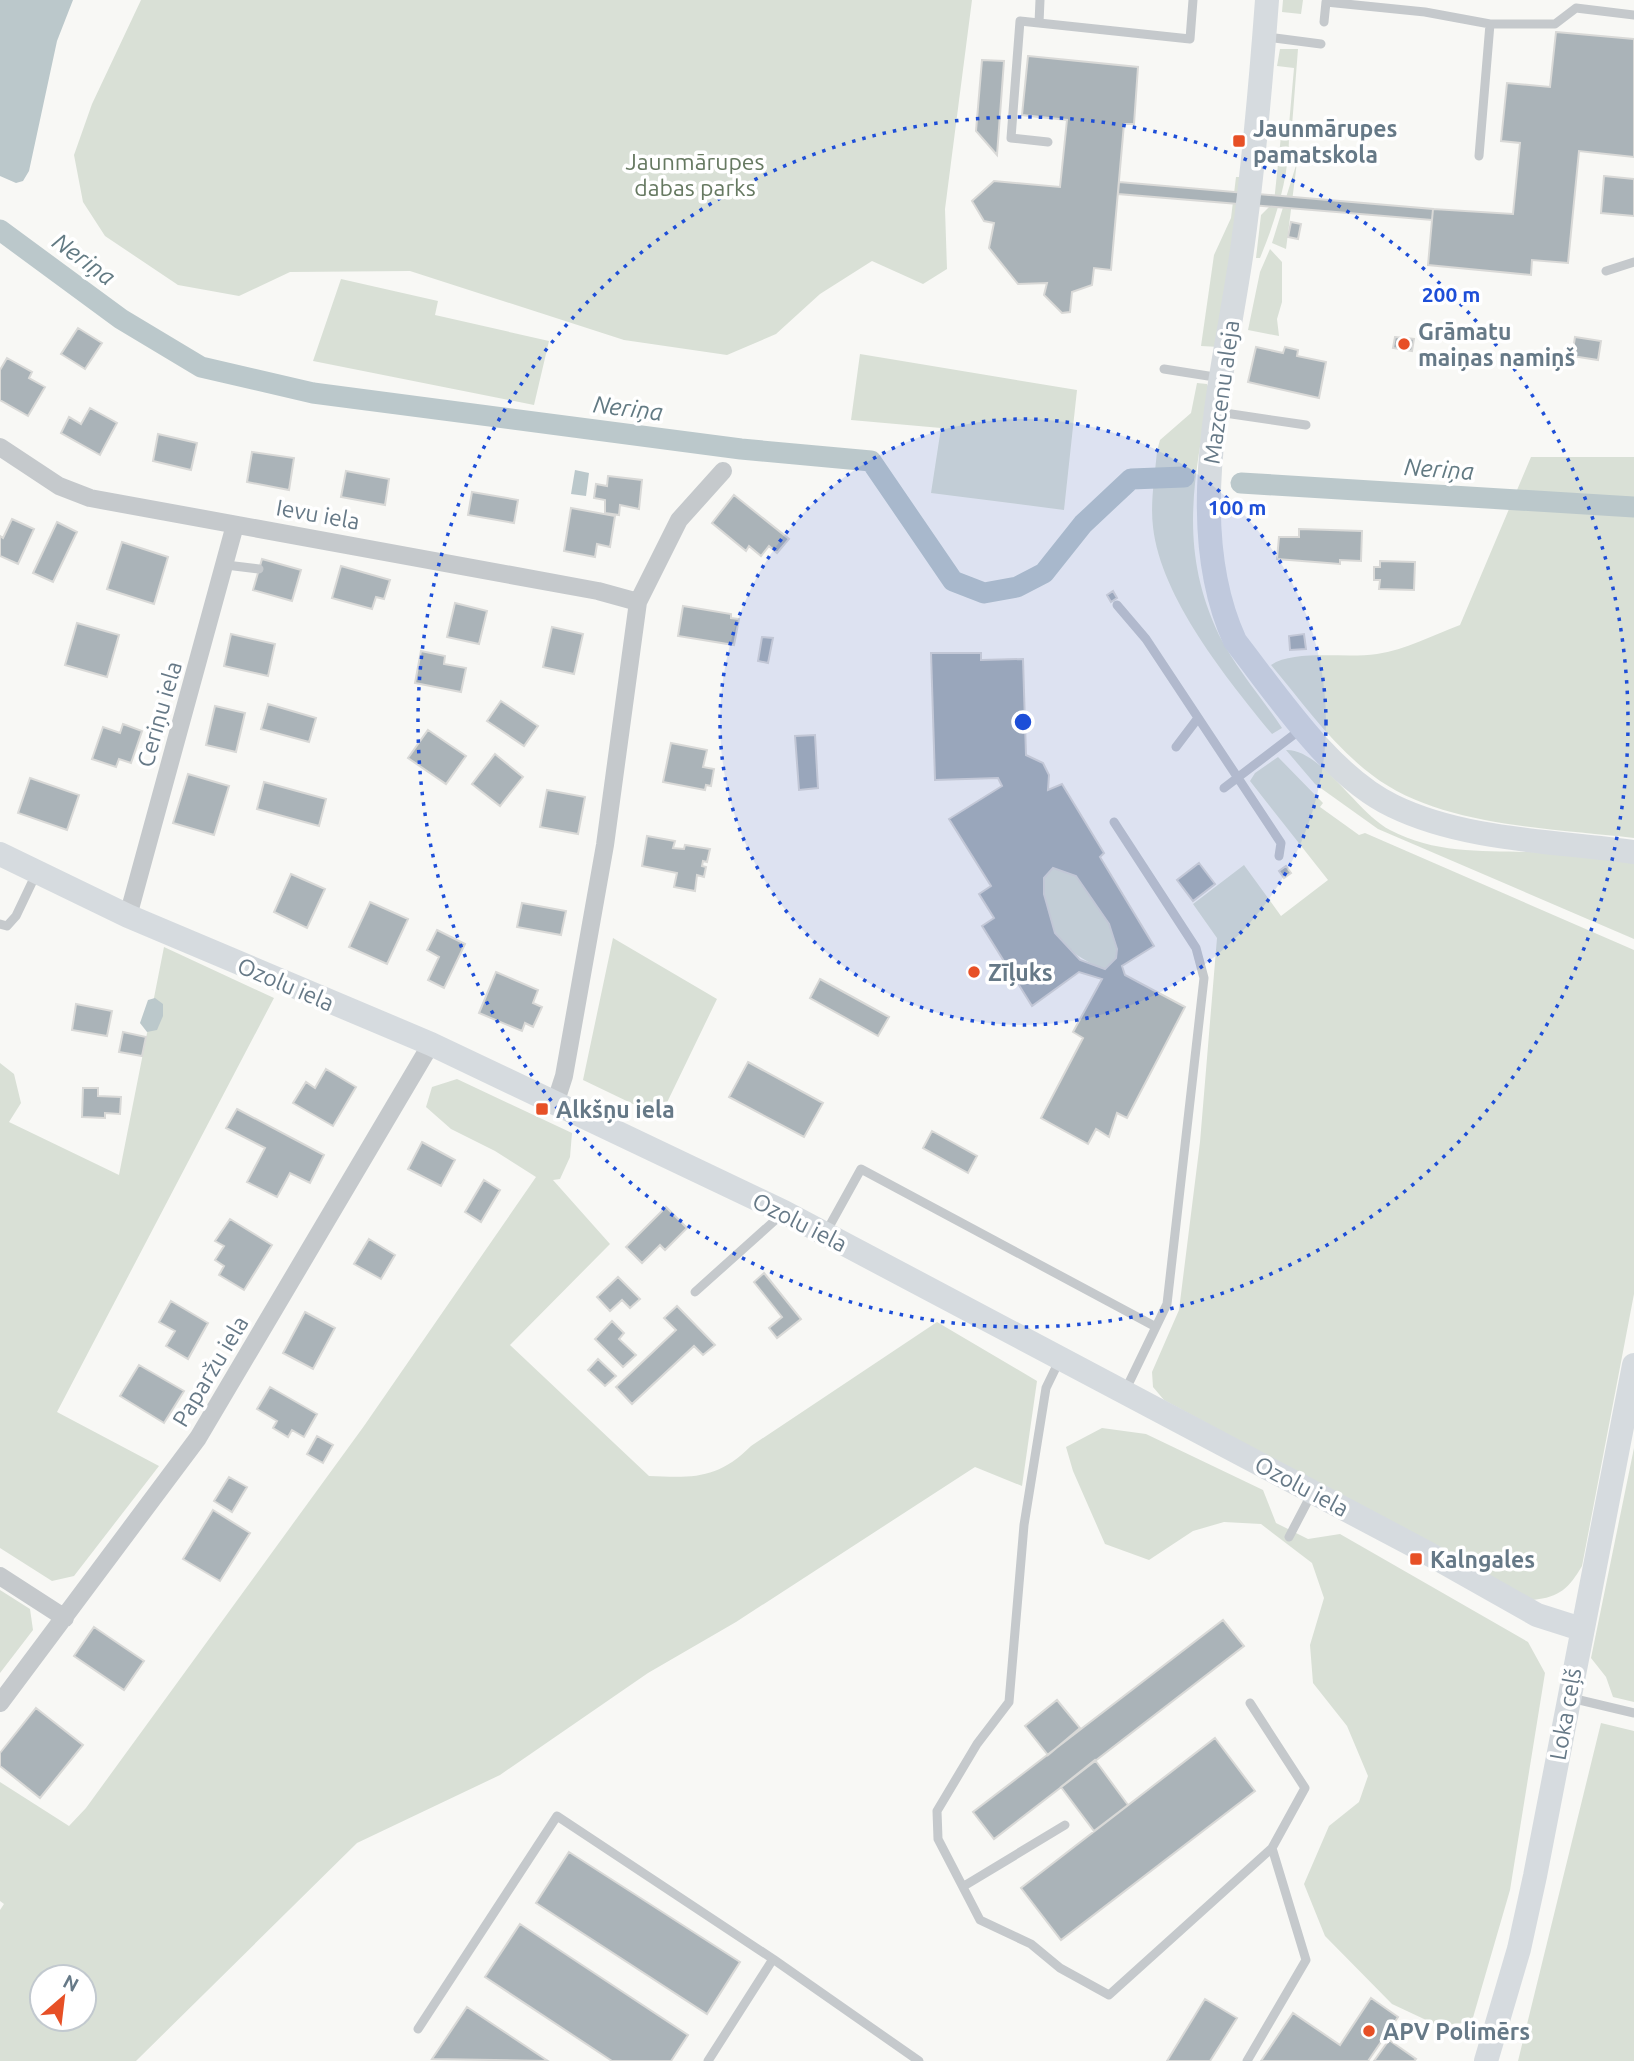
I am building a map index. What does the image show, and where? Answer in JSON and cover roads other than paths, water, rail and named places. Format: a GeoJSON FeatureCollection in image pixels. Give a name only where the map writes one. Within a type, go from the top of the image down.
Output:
{"type":"FeatureCollection","features":[{"type":"Feature","properties":{"kind":"main road","name":"Mazcenu aleja"},"geometry":{"type":"LineString","coordinates":[[1267,0],[1245,227],[1218,412],[1207,523],[1216,587],[1235,640],[1305,727],[1359,784],[1392,806],[1431,821],[1479,832],[1634,852]]}},
{"type":"Feature","properties":{"kind":"main road","name":"Ozolu iela"},"geometry":{"type":"LineString","coordinates":[[0,854],[128,916],[431,1044],[784,1212],[1061,1357],[1537,1615],[1581,1629]]}},
{"type":"Feature","properties":{"kind":"main road","name":"Loka ceļš"},"geometry":{"type":"LineString","coordinates":[[1486,2061],[1519,1948],[1535,1876],[1634,1365]]}},
{"type":"Feature","properties":{"kind":"street","name":"Ievu iela"},"geometry":{"type":"LineString","coordinates":[[0,447],[59,486],[90,498],[572,586],[638,602]]}},
{"type":"Feature","properties":{"kind":"street"},"geometry":{"type":"LineString","coordinates":[[555,1104],[564,1076],[605,845],[638,602],[678,520],[723,471]]}},
{"type":"Feature","properties":{"kind":"street","name":"Ceriņu iela"},"geometry":{"type":"LineString","coordinates":[[128,916],[235,525]]}},
{"type":"Feature","properties":{"kind":"street","name":"Paparžu iela"},"geometry":{"type":"LineString","coordinates":[[0,1703],[198,1438],[431,1044]]}},
{"type":"Feature","properties":{"kind":"street"},"geometry":{"type":"LineString","coordinates":[[0,1576],[65,1618]]}},
{"type":"Feature","properties":{"kind":"lane"},"geometry":{"type":"LineString","coordinates":[[1039,23],[1040,0]]}},
{"type":"Feature","properties":{"kind":"lane"},"geometry":{"type":"LineString","coordinates":[[1048,142],[1011,138],[1020,21],[1190,39],[1193,0]]}},
{"type":"Feature","properties":{"kind":"lane"},"geometry":{"type":"LineString","coordinates":[[1324,22],[1326,2],[1425,12],[1490,23],[1555,24],[1576,8],[1634,15]]}},
{"type":"Feature","properties":{"kind":"lane"},"geometry":{"type":"LineString","coordinates":[[1479,156],[1490,23]]}},
{"type":"Feature","properties":{"kind":"lane"},"geometry":{"type":"LineString","coordinates":[[1264,37],[1321,44]]}},
{"type":"Feature","properties":{"kind":"lane"},"geometry":{"type":"LineString","coordinates":[[1606,271],[1634,262]]}},
{"type":"Feature","properties":{"kind":"lane"},"geometry":{"type":"LineString","coordinates":[[1164,369],[1223,378]]}},
{"type":"Feature","properties":{"kind":"lane"},"geometry":{"type":"LineString","coordinates":[[1218,412],[1306,425]]}},
{"type":"Feature","properties":{"kind":"lane"},"geometry":{"type":"LineString","coordinates":[[226,565],[259,569]]}},
{"type":"Feature","properties":{"kind":"lane"},"geometry":{"type":"LineString","coordinates":[[1117,605],[1146,639],[1240,777],[1281,843],[1279,856]]}},
{"type":"Feature","properties":{"kind":"lane"},"geometry":{"type":"LineString","coordinates":[[1176,747],[1198,718]]}},
{"type":"Feature","properties":{"kind":"lane"},"geometry":{"type":"LineString","coordinates":[[1224,788],[1305,727]]}},
{"type":"Feature","properties":{"kind":"lane"},"geometry":{"type":"LineString","coordinates":[[1114,822],[1196,948],[1204,978],[1167,1304],[1125,1392]]}},
{"type":"Feature","properties":{"kind":"lane"},"geometry":{"type":"LineString","coordinates":[[0,924],[7,926],[16,916],[37,872]]}},
{"type":"Feature","properties":{"kind":"lane"},"geometry":{"type":"LineString","coordinates":[[825,1234],[861,1169],[1156,1327]]}},
{"type":"Feature","properties":{"kind":"lane"},"geometry":{"type":"LineString","coordinates":[[695,1292],[784,1212]]}},
{"type":"Feature","properties":{"kind":"lane"},"geometry":{"type":"LineString","coordinates":[[1061,1357],[1046,1388],[1024,1525],[1009,1702],[977,1744],[937,1811],[938,1839],[980,1920],[1031,1944],[1060,1968],[1109,1995],[1272,1848],[1305,1788],[1250,1703]]}},
{"type":"Feature","properties":{"kind":"lane"},"geometry":{"type":"LineString","coordinates":[[1289,1537],[1313,1492]]}},
{"type":"Feature","properties":{"kind":"lane"},"geometry":{"type":"LineString","coordinates":[[1568,1697],[1634,1713]]}},
{"type":"Feature","properties":{"kind":"lane"},"geometry":{"type":"LineString","coordinates":[[418,2029],[557,1816],[773,1959],[919,2061]]}},
{"type":"Feature","properties":{"kind":"lane"},"geometry":{"type":"LineString","coordinates":[[964,1886],[1065,1825]]}},
{"type":"Feature","properties":{"kind":"lane"},"geometry":{"type":"LineString","coordinates":[[1247,2061],[1306,1960],[1272,1848]]}},
{"type":"Feature","properties":{"kind":"lane"},"geometry":{"type":"LineString","coordinates":[[708,2061],[773,1959]]}},
{"type":"Feature","properties":{"kind":"waterway","name":"Neriņa"},"geometry":{"type":"LineString","coordinates":[[0,230],[121,319],[201,367],[313,393],[741,449],[871,461],[953,581],[984,593],[1017,587],[1044,573],[1083,524],[1131,479],[1184,477]]}},
{"type":"Feature","properties":{"kind":"waterway","name":"Neriņa"},"geometry":{"type":"LineString","coordinates":[[1241,483],[1634,507]]}},
{"type":"Feature","properties":{"kind":"place","name":"Jaunmārupes pamatskola"},"geometry":{"type":"Point","coordinates":[1239,141]}},
{"type":"Feature","properties":{"kind":"place","name":"Grāmatu maiņas namiņš"},"geometry":{"type":"Point","coordinates":[1404,344]}},
{"type":"Feature","properties":{"kind":"place","name":"Zīļuks"},"geometry":{"type":"Point","coordinates":[974,972]}},
{"type":"Feature","properties":{"kind":"place","name":"Alkšņu iela"},"geometry":{"type":"Point","coordinates":[542,1109]}},
{"type":"Feature","properties":{"kind":"place","name":"Kalngales"},"geometry":{"type":"Point","coordinates":[1416,1559]}},
{"type":"Feature","properties":{"kind":"place","name":"APV Polimērs"},"geometry":{"type":"Point","coordinates":[1369,2031]}},
{"type":"Feature","properties":{"kind":"park label","name":"Jaunmārupes dabas parks"},"geometry":{"type":"Point","coordinates":[695,174]}}]}
